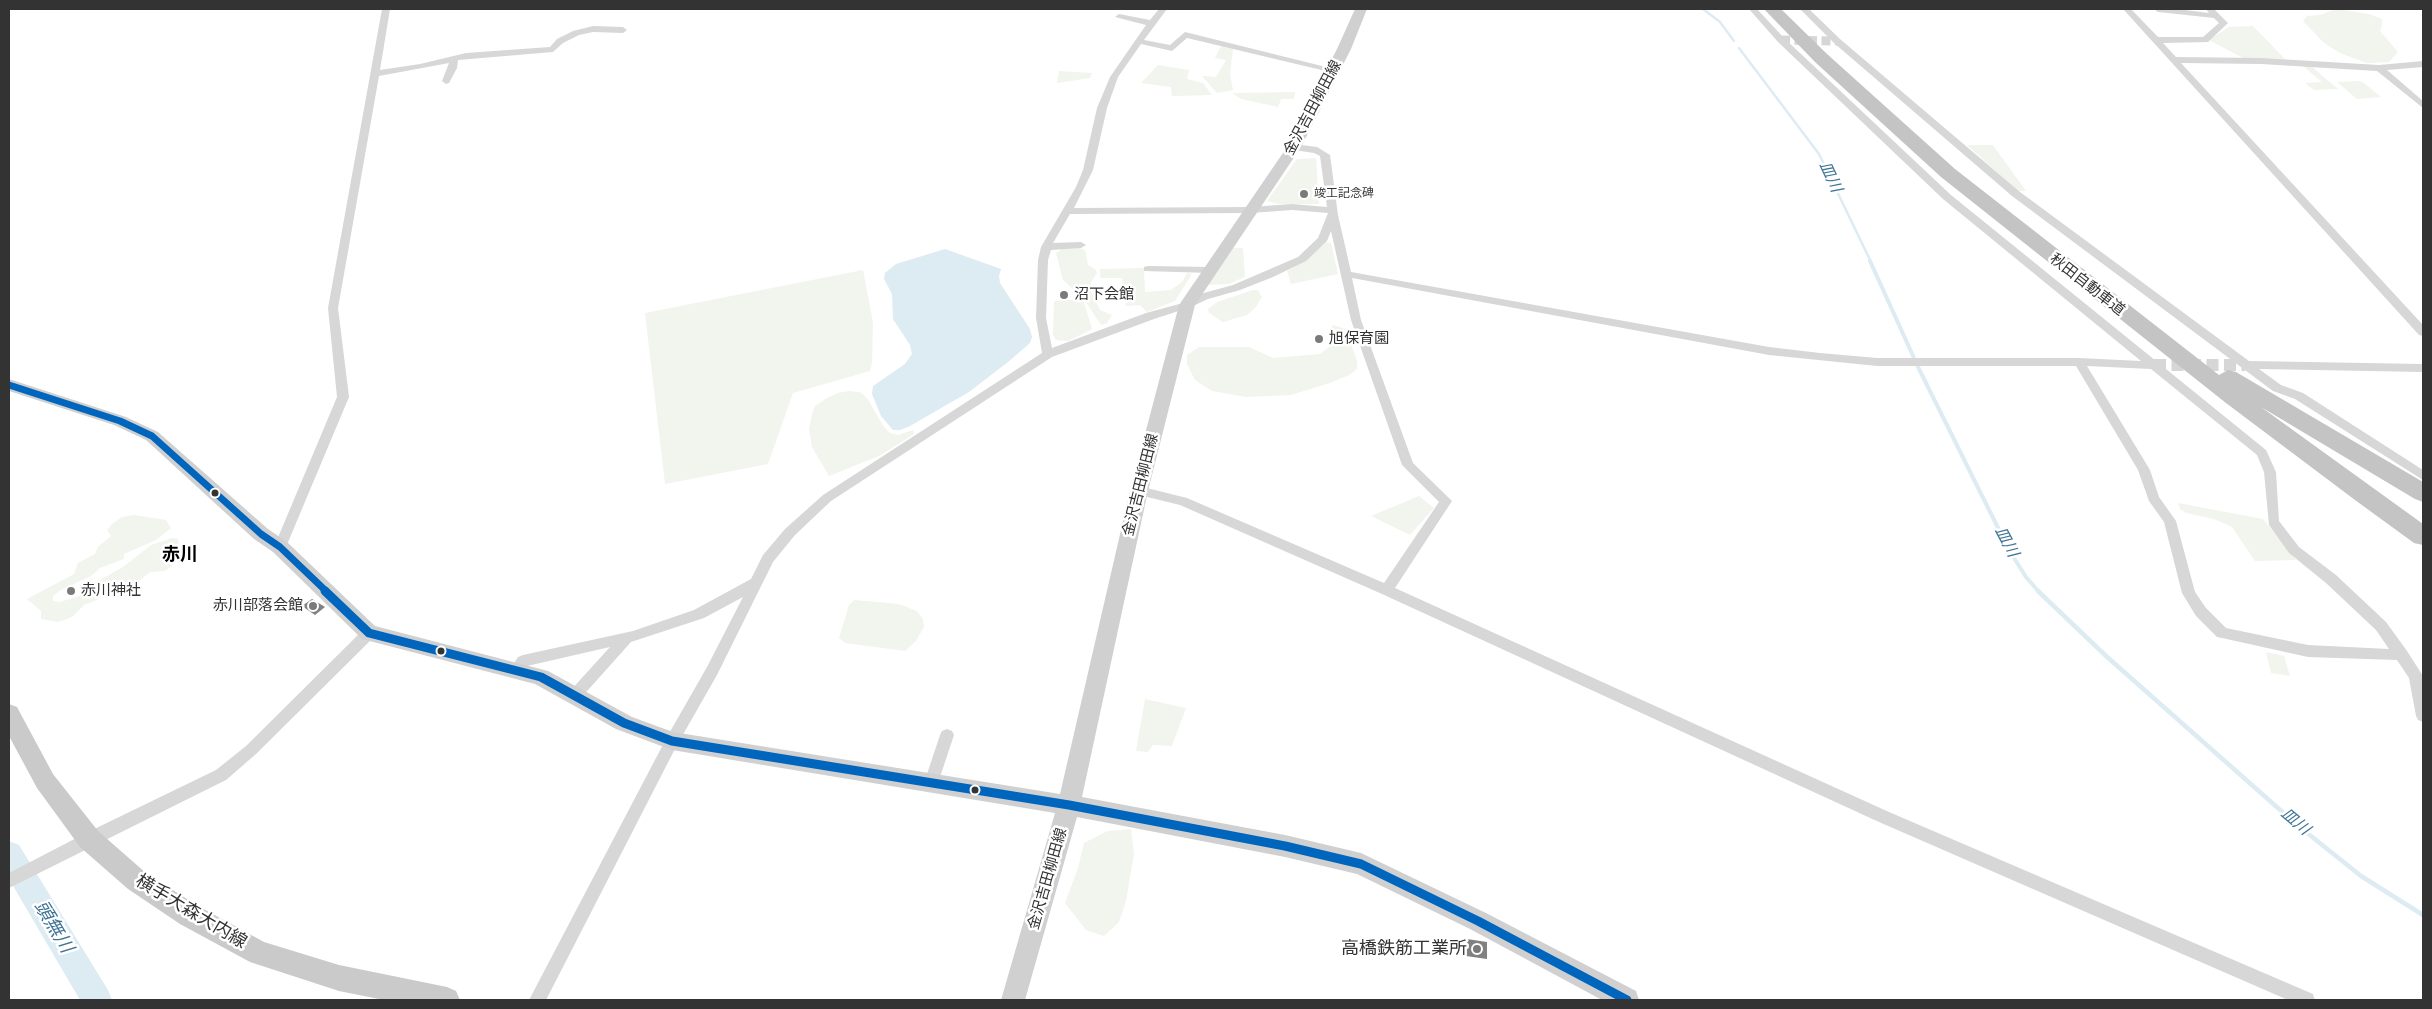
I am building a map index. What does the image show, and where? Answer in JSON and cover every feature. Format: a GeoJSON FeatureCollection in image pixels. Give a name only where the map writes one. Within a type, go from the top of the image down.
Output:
{"type":"FeatureCollection","features":[{"type":"Feature","properties":{"kind":"highway","name":"秋田自動車道"},"geometry":{"type":"LineString","coordinates":[[1772,9],[1821,58],[1948,173],[2138,325],[2363,494],[2423,536]]}},
{"type":"Feature","properties":{"kind":"highway","name":"秋田自動車道"},"geometry":{"type":"LineString","coordinates":[[1786,9],[1835,57],[1964,170],[2045,235],[2237,371],[2423,518]]}},
{"type":"Feature","properties":{"kind":"highway"},"geometry":{"type":"LineString","coordinates":[[2237,371],[2423,493]]}},
{"type":"Feature","properties":{"kind":"highway"},"geometry":{"type":"LineString","coordinates":[[2363,494],[2423,542]]}},
{"type":"Feature","properties":{"kind":"main road","name":"金沢吉田柳田線"},"geometry":{"type":"LineString","coordinates":[[1251,210],[1294,146],[1334,70]]}},
{"type":"Feature","properties":{"kind":"main road","name":"横手大森大内線"},"geometry":{"type":"LineString","coordinates":[[9,714],[46,781],[89,838],[136,881],[189,915],[259,953],[339,978],[447,1000]]}},
{"type":"Feature","properties":{"kind":"street"},"geometry":{"type":"LineString","coordinates":[[280,547],[343,397],[333,308],[386,9]]}},
{"type":"Feature","properties":{"kind":"street"},"geometry":{"type":"LineString","coordinates":[[1048,354],[1041,318],[1043,260],[1046,247],[1068,211],[1088,170],[1096,128],[1114,77],[1138,41],[1163,9]]}},
{"type":"Feature","properties":{"kind":"street","name":"金沢吉田柳田線"},"geometry":{"type":"LineString","coordinates":[[1334,70],[1361,9]]}},
{"type":"Feature","properties":{"kind":"street"},"geometry":{"type":"LineString","coordinates":[[1753,9],[1781,40],[1947,197],[2262,454],[2270,472],[2273,522],[2294,550],[2331,578],[2381,626],[2416,676],[2423,716]]}},
{"type":"Feature","properties":{"kind":"street"},"geometry":{"type":"LineString","coordinates":[[1804,9],[1837,41],[2016,194],[2237,371],[2299,396],[2423,476]]}},
{"type":"Feature","properties":{"kind":"street"},"geometry":{"type":"LineString","coordinates":[[2127,9],[2423,332]]}},
{"type":"Feature","properties":{"kind":"street"},"geometry":{"type":"LineString","coordinates":[[2158,9],[2217,16]]}},
{"type":"Feature","properties":{"kind":"street"},"geometry":{"type":"LineString","coordinates":[[2156,40],[2205,40],[2224,23],[2210,9]]}},
{"type":"Feature","properties":{"kind":"street"},"geometry":{"type":"LineString","coordinates":[[1120,17],[1151,23]]}},
{"type":"Feature","properties":{"kind":"street"},"geometry":{"type":"LineString","coordinates":[[373,74],[466,56],[553,49],[560,41],[576,33],[594,29],[623,30]]}},
{"type":"Feature","properties":{"kind":"street"},"geometry":{"type":"LineString","coordinates":[[1138,41],[1172,48],[1185,35],[1334,70]]}},
{"type":"Feature","properties":{"kind":"street"},"geometry":{"type":"LineString","coordinates":[[446,82],[453,68],[454,59]]}},
{"type":"Feature","properties":{"kind":"street"},"geometry":{"type":"LineString","coordinates":[[2175,60],[2261,61],[2379,68],[2423,64]]}},
{"type":"Feature","properties":{"kind":"street"},"geometry":{"type":"LineString","coordinates":[[2379,68],[2423,105]]}},
{"type":"Feature","properties":{"kind":"street"},"geometry":{"type":"LineString","coordinates":[[1294,146],[1317,150],[1325,154],[1333,213],[1356,320],[1408,465],[1446,501],[1387,590]]}},
{"type":"Feature","properties":{"kind":"street"},"geometry":{"type":"LineString","coordinates":[[1068,211],[1251,210],[1292,207],[1333,213]]}},
{"type":"Feature","properties":{"kind":"street","name":"金沢吉田柳田線"},"geometry":{"type":"LineString","coordinates":[[1013,1000],[1069,805],[1139,491],[1187,305],[1251,210]]}},
{"type":"Feature","properties":{"kind":"street"},"geometry":{"type":"LineString","coordinates":[[537,1000],[672,741],[712,671],[768,559],[790,532],[827,498],[1048,354],[1150,316],[1187,305],[1204,296],[1236,288],[1302,259],[1323,239],[1333,213]]}},
{"type":"Feature","properties":{"kind":"street"},"geometry":{"type":"LineString","coordinates":[[1046,247],[1081,245]]}},
{"type":"Feature","properties":{"kind":"street"},"geometry":{"type":"LineString","coordinates":[[1148,270],[1210,270]]}},
{"type":"Feature","properties":{"kind":"street"},"geometry":{"type":"LineString","coordinates":[[1346,274],[1769,351],[1867,361],[2079,362],[2154,365]]}},
{"type":"Feature","properties":{"kind":"street"},"geometry":{"type":"LineString","coordinates":[[2079,362],[2144,470],[2153,498],[2170,521],[2189,593],[2201,612],[2222,633],[2308,651],[2402,655]]}},
{"type":"Feature","properties":{"kind":"street"},"geometry":{"type":"LineString","coordinates":[[2237,371],[2423,368]]}},
{"type":"Feature","properties":{"kind":"street"},"geometry":{"type":"LineString","coordinates":[[9,385],[120,421],[152,436],[229,506],[280,547],[369,633],[517,670],[541,678],[624,723],[672,741],[1069,805],[1285,846],[1361,864],[1478,921],[1627,1000]]}},
{"type":"Feature","properties":{"kind":"street"},"geometry":{"type":"LineString","coordinates":[[1139,491],[1183,501],[1387,590],[1884,817],[2307,1000]]}},
{"type":"Feature","properties":{"kind":"street"},"geometry":{"type":"LineString","coordinates":[[517,670],[523,661],[627,637],[699,614],[756,583]]}},
{"type":"Feature","properties":{"kind":"street"},"geometry":{"type":"LineString","coordinates":[[9,881],[89,838],[221,775],[236,764],[369,633]]}},
{"type":"Feature","properties":{"kind":"street"},"geometry":{"type":"LineString","coordinates":[[575,695],[627,637]]}},
{"type":"Feature","properties":{"kind":"street"},"geometry":{"type":"LineString","coordinates":[[931,783],[947,735]]}},
{"type":"Feature","properties":{"kind":"shaded area"},"geometry":{"type":"Polygon","coordinates":[[[2336,9],[2369,14],[2382,19],[2380,31],[2398,52],[2389,62],[2366,63],[2340,53],[2324,43],[2303,21],[2307,16],[2320,15],[2336,9]]]}},
{"type":"Feature","properties":{"kind":"shaded area"},"geometry":{"type":"Polygon","coordinates":[[[2253,26],[2285,59],[2243,58],[2209,40],[2229,27],[2253,26]]]}},
{"type":"Feature","properties":{"kind":"shaded area"},"geometry":{"type":"Polygon","coordinates":[[[1221,46],[1233,49],[1230,74],[1233,90],[1217,93],[1202,76],[1216,77],[1226,60],[1215,58],[1221,46]]]}},
{"type":"Feature","properties":{"kind":"shaded area"},"geometry":{"type":"Polygon","coordinates":[[[1158,65],[1189,70],[1187,79],[1203,83],[1212,95],[1172,96],[1171,87],[1141,83],[1158,65]]]}},
{"type":"Feature","properties":{"kind":"shaded area"},"geometry":{"type":"Polygon","coordinates":[[[2303,66],[2311,66],[2338,89],[2314,90],[2305,83],[2322,82],[2303,66]]]}},
{"type":"Feature","properties":{"kind":"shaded area"},"geometry":{"type":"Polygon","coordinates":[[[1059,71],[1092,73],[1090,78],[1057,83],[1059,71]]]}},
{"type":"Feature","properties":{"kind":"shaded area"},"geometry":{"type":"Polygon","coordinates":[[[2360,81],[2381,97],[2357,99],[2337,82],[2360,81]]]}},
{"type":"Feature","properties":{"kind":"shaded area"},"geometry":{"type":"Polygon","coordinates":[[[1295,92],[1294,99],[1281,99],[1278,107],[1241,99],[1232,93],[1295,92]]]}},
{"type":"Feature","properties":{"kind":"shaded area"},"geometry":{"type":"Polygon","coordinates":[[[1967,145],[1993,145],[2026,191],[2018,191],[1967,145]]]}},
{"type":"Feature","properties":{"kind":"shaded area"},"geometry":{"type":"Polygon","coordinates":[[[1316,158],[1319,204],[1279,204],[1267,201],[1297,159],[1316,158]]]}},
{"type":"Feature","properties":{"kind":"shaded area"},"geometry":{"type":"Polygon","coordinates":[[[1327,242],[1331,243],[1338,274],[1291,284],[1287,271],[1302,262],[1327,242]]]}},
{"type":"Feature","properties":{"kind":"shaded area"},"geometry":{"type":"Polygon","coordinates":[[[1079,248],[1085,250],[1088,265],[1095,269],[1097,273],[1091,282],[1091,292],[1100,310],[1112,315],[1107,323],[1102,325],[1083,298],[1063,280],[1056,253],[1062,249],[1079,248]]]}},
{"type":"Feature","properties":{"kind":"shaded area"},"geometry":{"type":"Polygon","coordinates":[[[1233,248],[1243,248],[1245,277],[1228,284],[1208,285],[1233,248]]]}},
{"type":"Feature","properties":{"kind":"shaded area"},"geometry":{"type":"Polygon","coordinates":[[[945,249],[1001,269],[1000,283],[1030,329],[1032,337],[1030,343],[969,392],[910,426],[900,430],[893,430],[881,416],[872,394],[873,386],[905,364],[912,354],[910,345],[893,319],[892,294],[884,279],[885,273],[896,264],[945,249]]]}},
{"type":"Feature","properties":{"kind":"shaded area"},"geometry":{"type":"Polygon","coordinates":[[[1144,268],[1145,292],[1171,290],[1182,282],[1187,273],[1192,274],[1175,301],[1147,312],[1140,305],[1126,306],[1122,278],[1100,278],[1100,269],[1144,268]]]}},
{"type":"Feature","properties":{"kind":"shaded area"},"geometry":{"type":"Polygon","coordinates":[[[863,270],[873,323],[870,371],[793,393],[768,464],[665,484],[645,313],[863,270]]]}},
{"type":"Feature","properties":{"kind":"shaded area"},"geometry":{"type":"Polygon","coordinates":[[[1258,290],[1262,297],[1256,307],[1247,315],[1223,322],[1209,313],[1208,309],[1217,302],[1258,290]]]}},
{"type":"Feature","properties":{"kind":"shaded area"},"geometry":{"type":"Polygon","coordinates":[[[1083,299],[1092,329],[1068,341],[1056,340],[1053,335],[1054,301],[1083,299]]]}},
{"type":"Feature","properties":{"kind":"shaded area"},"geometry":{"type":"Polygon","coordinates":[[[1333,325],[1343,328],[1347,333],[1357,361],[1357,369],[1349,375],[1330,383],[1291,395],[1246,397],[1212,391],[1195,380],[1187,364],[1187,355],[1199,347],[1249,347],[1273,358],[1320,354],[1332,345],[1330,330],[1333,325]]]}},
{"type":"Feature","properties":{"kind":"shaded area"},"geometry":{"type":"Polygon","coordinates":[[[849,391],[860,392],[867,398],[884,427],[890,433],[898,435],[913,430],[914,434],[879,456],[829,476],[812,447],[809,429],[812,415],[815,406],[827,398],[849,391]]]}},
{"type":"Feature","properties":{"kind":"shaded area"},"geometry":{"type":"Polygon","coordinates":[[[1419,496],[1434,508],[1410,535],[1371,516],[1419,496]]]}},
{"type":"Feature","properties":{"kind":"shaded area"},"geometry":{"type":"Polygon","coordinates":[[[2178,503],[2263,519],[2296,560],[2255,561],[2232,527],[2214,519],[2186,513],[2180,509],[2178,503]]]}},
{"type":"Feature","properties":{"kind":"shaded area"},"geometry":{"type":"Polygon","coordinates":[[[134,515],[166,520],[171,528],[156,540],[124,554],[124,559],[100,568],[91,576],[61,590],[53,596],[53,601],[60,602],[89,593],[95,583],[123,567],[151,545],[172,538],[178,539],[180,552],[171,567],[165,571],[150,572],[138,582],[106,592],[97,600],[84,605],[73,616],[65,620],[58,622],[41,619],[41,611],[27,599],[74,574],[78,563],[95,554],[98,547],[111,536],[107,530],[112,524],[122,517],[134,515]]]}},
{"type":"Feature","properties":{"kind":"shaded area"},"geometry":{"type":"Polygon","coordinates":[[[854,600],[899,604],[917,611],[923,619],[924,627],[916,641],[905,651],[845,643],[839,638],[849,605],[854,600]]]}},
{"type":"Feature","properties":{"kind":"shaded area"},"geometry":{"type":"Polygon","coordinates":[[[2266,652],[2284,656],[2290,676],[2271,673],[2266,652]]]}},
{"type":"Feature","properties":{"kind":"shaded area"},"geometry":{"type":"Polygon","coordinates":[[[1145,699],[1186,708],[1172,746],[1153,745],[1148,752],[1136,751],[1145,699]]]}},
{"type":"Feature","properties":{"kind":"shaded area"},"geometry":{"type":"Polygon","coordinates":[[[1131,829],[1134,854],[1126,901],[1119,922],[1104,936],[1086,930],[1065,903],[1078,868],[1084,843],[1108,831],[1131,829]]]}},
{"type":"Feature","properties":{"kind":"building","name":"赤川部落会館"},"geometry":{"type":"Polygon","coordinates":[[[312,599],[325,607],[315,615],[302,606],[312,599]]]}},
{"type":"Feature","properties":{"kind":"building","name":"高橋鉄筋工業所"},"geometry":{"type":"Polygon","coordinates":[[[1467,939],[1487,942],[1487,959],[1466,956],[1467,939]]]}},
{"type":"Feature","properties":{"kind":"waterway","name":"皿川"},"geometry":{"type":"LineString","coordinates":[[1703,9],[1720,22],[1734,41]]}},
{"type":"Feature","properties":{"kind":"waterway","name":"皿川"},"geometry":{"type":"LineString","coordinates":[[1739,48],[1819,154],[1871,262]]}},
{"type":"Feature","properties":{"kind":"waterway","name":"皿川"},"geometry":{"type":"LineString","coordinates":[[1870,261],[1919,369],[2009,550],[2026,577],[2039,592]]}},
{"type":"Feature","properties":{"kind":"waterway","name":"皿川"},"geometry":{"type":"LineString","coordinates":[[2039,592],[2106,656],[2296,824],[2361,876],[2423,915]]}},
{"type":"Feature","properties":{"kind":"waterway","name":"頭無川"},"geometry":{"type":"LineString","coordinates":[[9,854],[97,1000]]}},
{"type":"Feature","properties":{"kind":"tunnel"},"geometry":{"type":"LineString","coordinates":[[1781,40],[1837,41]]}},
{"type":"Feature","properties":{"kind":"tunnel"},"geometry":{"type":"LineString","coordinates":[[2154,365],[2245,365]]}},
{"type":"Feature","properties":{"kind":"transit line"},"geometry":{"type":"LineString","coordinates":[[9,385],[120,421],[152,436],[261,534],[280,547],[369,633],[541,677],[624,723],[672,741],[1069,805],[1285,846],[1361,864],[1478,921],[1627,1000]]}},
{"type":"Feature","properties":{"kind":"place","name":"竣工記念碑"},"geometry":{"type":"Point","coordinates":[1304,194]}},
{"type":"Feature","properties":{"kind":"place","name":"沼下会館"},"geometry":{"type":"Point","coordinates":[1064,295]}},
{"type":"Feature","properties":{"kind":"place","name":"旭保育園"},"geometry":{"type":"Point","coordinates":[1319,339]}},
{"type":"Feature","properties":{"kind":"place","name":"赤川神社"},"geometry":{"type":"Point","coordinates":[71,591]}},
{"type":"Feature","properties":{"kind":"place","name":"赤川部落会館"},"geometry":{"type":"Point","coordinates":[313,606]}},
{"type":"Feature","properties":{"kind":"place","name":"高橋鉄筋工業所"},"geometry":{"type":"Point","coordinates":[1477,949]}},
{"type":"Feature","properties":{"kind":"district","name":"赤川"},"geometry":{"type":"Point","coordinates":[180,555]}}]}
